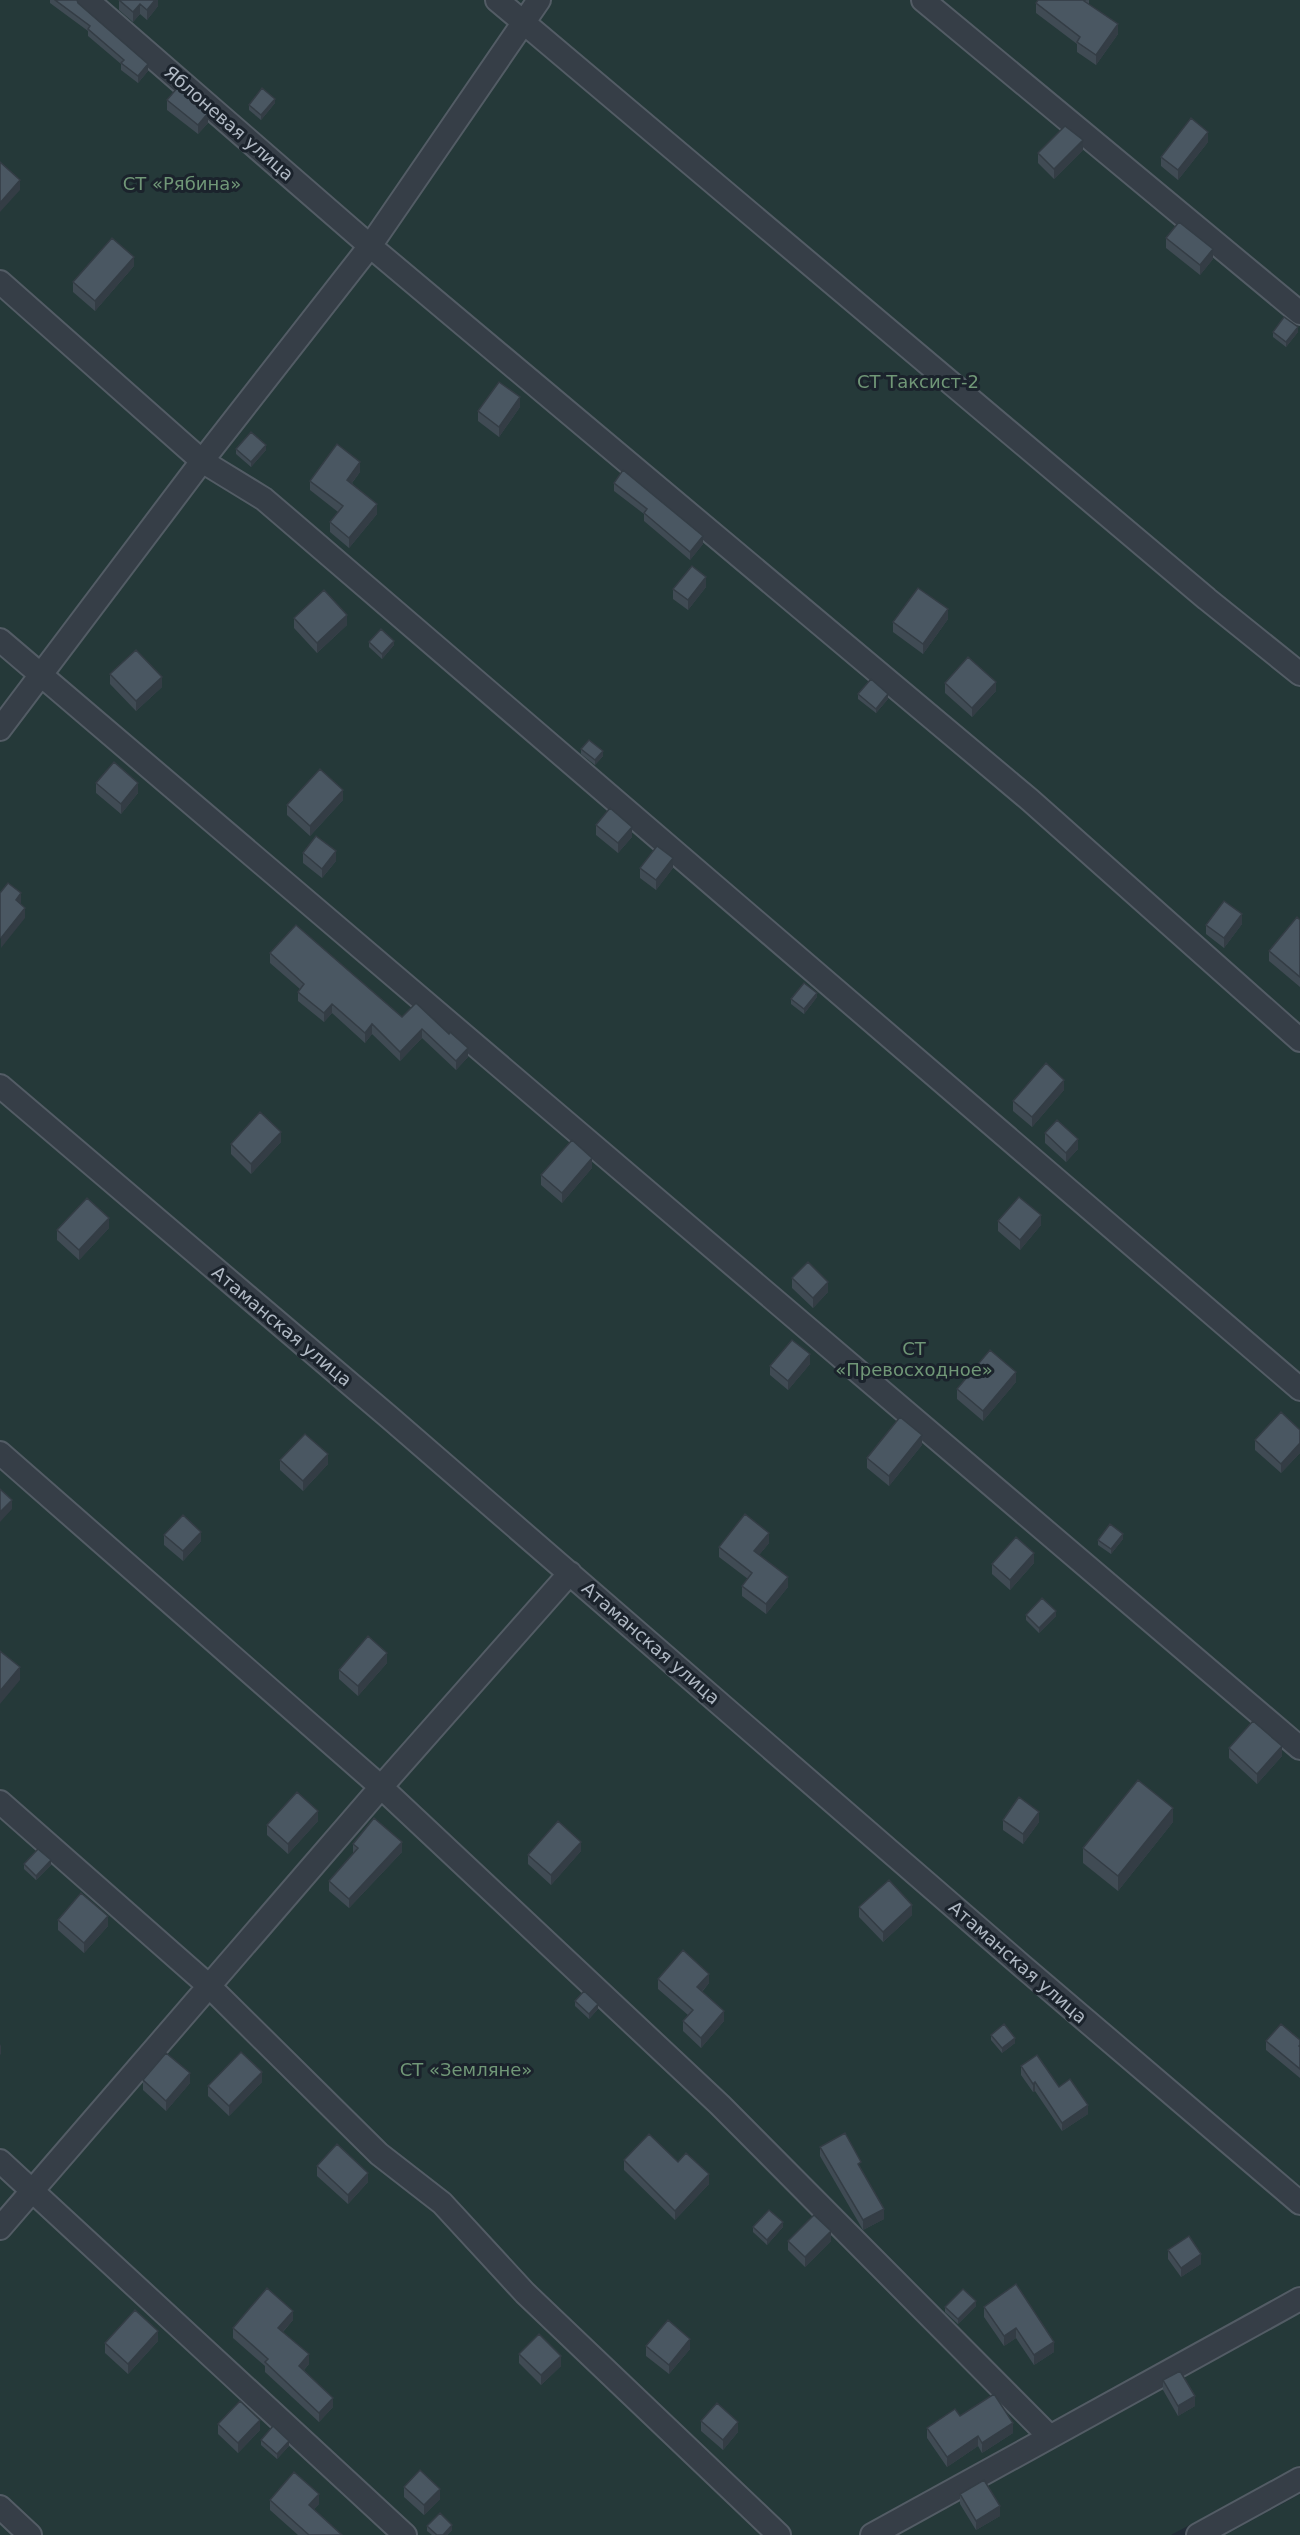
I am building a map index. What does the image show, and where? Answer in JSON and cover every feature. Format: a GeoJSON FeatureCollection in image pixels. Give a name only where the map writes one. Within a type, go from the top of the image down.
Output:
{"type":"FeatureCollection","features":[{"type":"Feature","properties":{"kind":"street","name":"Яблоневая улица"},"geometry":{"type":"LineString","coordinates":[[87,0],[370,246],[1030,800],[1300,1040]]}},
{"type":"Feature","properties":{"kind":"street"},"geometry":{"type":"LineString","coordinates":[[497,0],[1198,591],[1300,674]]}},
{"type":"Feature","properties":{"kind":"street"},"geometry":{"type":"LineString","coordinates":[[0,729],[202,461],[370,246],[539,0]]}},
{"type":"Feature","properties":{"kind":"street"},"geometry":{"type":"LineString","coordinates":[[923,0],[1300,313]]}},
{"type":"Feature","properties":{"kind":"street"},"geometry":{"type":"LineString","coordinates":[[0,282],[202,461],[264,499],[1300,1389]]}},
{"type":"Feature","properties":{"kind":"street"},"geometry":{"type":"LineString","coordinates":[[0,640],[1300,1748]]}},
{"type":"Feature","properties":{"kind":"street","name":"Атаманская улица"},"geometry":{"type":"LineString","coordinates":[[0,1086],[570,1573],[1012,1957],[1300,2203]]}},
{"type":"Feature","properties":{"kind":"street"},"geometry":{"type":"LineString","coordinates":[[0,1454],[381,1787],[720,2105],[1049,2436]]}},
{"type":"Feature","properties":{"kind":"street"},"geometry":{"type":"LineString","coordinates":[[0,2228],[381,1787],[570,1573]]}},
{"type":"Feature","properties":{"kind":"street"},"geometry":{"type":"LineString","coordinates":[[0,1802],[209,1986],[379,2154],[442,2203],[525,2293],[779,2535]]}},
{"type":"Feature","properties":{"kind":"street"},"geometry":{"type":"LineString","coordinates":[[0,2161],[405,2535]]}},
{"type":"Feature","properties":{"kind":"street"},"geometry":{"type":"LineString","coordinates":[[872,2535],[1300,2299]]}},
{"type":"Feature","properties":{"kind":"street"},"geometry":{"type":"LineString","coordinates":[[1198,2535],[1300,2479]]}},
{"type":"Feature","properties":{"kind":"street"},"geometry":{"type":"LineString","coordinates":[[0,2507],[30,2535]]}},
{"type":"Feature","properties":{"kind":"green space"},"geometry":{"type":"Polygon","coordinates":[[[0,0],[1300,0],[1300,2466],[1171,2535],[0,2535],[0,0]]]}},
{"type":"Feature","properties":{"kind":"green space"},"geometry":{"type":"Polygon","coordinates":[[[1300,2494],[1300,2535],[1225,2535],[1300,2494]]]}},
{"type":"Feature","properties":{"kind":"building"},"geometry":{"type":"Polygon","coordinates":[[[55,0],[77,0],[148,64],[138,76],[121,63],[124,60],[88,29],[90,26],[55,0]]]}},
{"type":"Feature","properties":{"kind":"building"},"geometry":{"type":"Polygon","coordinates":[[[119,0],[155,0],[147,10],[140,4],[133,12],[119,0]]]}},
{"type":"Feature","properties":{"kind":"building"},"geometry":{"type":"Polygon","coordinates":[[[1038,0],[1085,0],[1118,24],[1096,55],[1077,42],[1080,37],[1036,3],[1038,0]]]}},
{"type":"Feature","properties":{"kind":"building"},"geometry":{"type":"Polygon","coordinates":[[[178,87],[208,113],[198,125],[167,100],[178,87]]]}},
{"type":"Feature","properties":{"kind":"building"},"geometry":{"type":"Polygon","coordinates":[[[262,88],[275,99],[261,115],[249,105],[262,88]]]}},
{"type":"Feature","properties":{"kind":"building"},"geometry":{"type":"Polygon","coordinates":[[[1191,118],[1208,132],[1178,170],[1161,157],[1191,118]]]}},
{"type":"Feature","properties":{"kind":"building"},"geometry":{"type":"Polygon","coordinates":[[[1065,126],[1083,140],[1054,169],[1038,153],[1065,126]]]}},
{"type":"Feature","properties":{"kind":"building"},"geometry":{"type":"Polygon","coordinates":[[[0,162],[20,180],[0,203],[0,162]]]}},
{"type":"Feature","properties":{"kind":"building"},"geometry":{"type":"Polygon","coordinates":[[[1179,222],[1213,249],[1200,265],[1166,238],[1179,222]]]}},
{"type":"Feature","properties":{"kind":"building"},"geometry":{"type":"Polygon","coordinates":[[[112,238],[134,257],[95,301],[73,282],[112,238]]]}},
{"type":"Feature","properties":{"kind":"building"},"geometry":{"type":"Polygon","coordinates":[[[1284,317],[1298,327],[1286,342],[1273,332],[1284,317]]]}},
{"type":"Feature","properties":{"kind":"building"},"geometry":{"type":"Polygon","coordinates":[[[499,382],[520,397],[499,427],[478,411],[499,382]]]}},
{"type":"Feature","properties":{"kind":"building"},"geometry":{"type":"Polygon","coordinates":[[[251,432],[266,445],[251,462],[236,449],[251,432]]]}},
{"type":"Feature","properties":{"kind":"building"},"geometry":{"type":"Polygon","coordinates":[[[337,444],[360,462],[347,480],[377,504],[349,538],[330,522],[343,506],[310,481],[337,444]]]}},
{"type":"Feature","properties":{"kind":"building"},"geometry":{"type":"Polygon","coordinates":[[[623,470],[703,536],[690,552],[644,513],[647,509],[614,483],[623,470]]]}},
{"type":"Feature","properties":{"kind":"building"},"geometry":{"type":"Polygon","coordinates":[[[692,566],[706,577],[688,600],[673,589],[692,566]]]}},
{"type":"Feature","properties":{"kind":"building"},"geometry":{"type":"Polygon","coordinates":[[[918,588],[948,609],[923,644],[893,622],[918,588]]]}},
{"type":"Feature","properties":{"kind":"building"},"geometry":{"type":"Polygon","coordinates":[[[324,590],[347,615],[317,643],[294,618],[324,590]]]}},
{"type":"Feature","properties":{"kind":"building"},"geometry":{"type":"Polygon","coordinates":[[[381,629],[394,641],[382,654],[369,642],[381,629]]]}},
{"type":"Feature","properties":{"kind":"building"},"geometry":{"type":"Polygon","coordinates":[[[136,650],[162,677],[136,701],[110,674],[136,650]]]}},
{"type":"Feature","properties":{"kind":"building"},"geometry":{"type":"Polygon","coordinates":[[[968,657],[996,682],[972,708],[945,683],[968,657]]]}},
{"type":"Feature","properties":{"kind":"building"},"geometry":{"type":"Polygon","coordinates":[[[871,679],[888,694],[876,709],[858,694],[871,679]]]}},
{"type":"Feature","properties":{"kind":"building"},"geometry":{"type":"Polygon","coordinates":[[[589,740],[603,751],[595,760],[581,749],[589,740]]]}},
{"type":"Feature","properties":{"kind":"building"},"geometry":{"type":"Polygon","coordinates":[[[114,762],[138,783],[121,804],[96,783],[114,762]]]}},
{"type":"Feature","properties":{"kind":"building"},"geometry":{"type":"Polygon","coordinates":[[[320,769],[343,790],[310,826],[287,805],[320,769]]]}},
{"type":"Feature","properties":{"kind":"building"},"geometry":{"type":"Polygon","coordinates":[[[610,808],[632,827],[618,843],[596,825],[610,808]]]}},
{"type":"Feature","properties":{"kind":"building"},"geometry":{"type":"Polygon","coordinates":[[[316,836],[336,851],[322,869],[303,853],[316,836]]]}},
{"type":"Feature","properties":{"kind":"building"},"geometry":{"type":"Polygon","coordinates":[[[657,846],[673,858],[656,880],[640,868],[657,846]]]}},
{"type":"Feature","properties":{"kind":"building"},"geometry":{"type":"Polygon","coordinates":[[[8,883],[21,893],[16,900],[25,908],[1,938],[0,893],[8,883]]]}},
{"type":"Feature","properties":{"kind":"building"},"geometry":{"type":"Polygon","coordinates":[[[1224,901],[1242,914],[1224,938],[1206,925],[1224,901]]]}},
{"type":"Feature","properties":{"kind":"building"},"geometry":{"type":"Polygon","coordinates":[[[1297,917],[1300,920],[1300,977],[1269,951],[1297,917]]]}},
{"type":"Feature","properties":{"kind":"building"},"geometry":{"type":"Polygon","coordinates":[[[296,925],[402,1017],[416,1003],[449,1034],[450,1032],[468,1048],[456,1061],[422,1029],[400,1052],[372,1024],[365,1033],[332,1004],[324,1013],[298,992],[304,984],[270,953],[296,925]]]}},
{"type":"Feature","properties":{"kind":"building"},"geometry":{"type":"Polygon","coordinates":[[[804,983],[817,993],[804,1009],[791,999],[804,983]]]}},
{"type":"Feature","properties":{"kind":"building"},"geometry":{"type":"Polygon","coordinates":[[[1046,1063],[1064,1080],[1032,1117],[1013,1101],[1046,1063]]]}},
{"type":"Feature","properties":{"kind":"building"},"geometry":{"type":"Polygon","coordinates":[[[260,1112],[281,1132],[251,1164],[231,1144],[260,1112]]]}},
{"type":"Feature","properties":{"kind":"building"},"geometry":{"type":"Polygon","coordinates":[[[1057,1120],[1078,1139],[1066,1153],[1045,1133],[1057,1120]]]}},
{"type":"Feature","properties":{"kind":"building"},"geometry":{"type":"Polygon","coordinates":[[[572,1140],[592,1158],[562,1193],[541,1175],[572,1140]]]}},
{"type":"Feature","properties":{"kind":"building"},"geometry":{"type":"Polygon","coordinates":[[[1019,1197],[1041,1215],[1020,1240],[998,1221],[1019,1197]]]}},
{"type":"Feature","properties":{"kind":"building"},"geometry":{"type":"Polygon","coordinates":[[[87,1198],[109,1218],[79,1250],[57,1230],[87,1198]]]}},
{"type":"Feature","properties":{"kind":"building"},"geometry":{"type":"Polygon","coordinates":[[[808,1262],[828,1282],[813,1298],[792,1278],[808,1262]]]}},
{"type":"Feature","properties":{"kind":"building"},"geometry":{"type":"Polygon","coordinates":[[[792,1340],[810,1354],[788,1381],[770,1366],[792,1340]]]}},
{"type":"Feature","properties":{"kind":"building"},"geometry":{"type":"Polygon","coordinates":[[[990,1350],[1016,1372],[983,1411],[957,1389],[990,1350]]]}},
{"type":"Feature","properties":{"kind":"building"},"geometry":{"type":"Polygon","coordinates":[[[1281,1412],[1300,1430],[1300,1443],[1281,1464],[1255,1440],[1281,1412]]]}},
{"type":"Feature","properties":{"kind":"building"},"geometry":{"type":"Polygon","coordinates":[[[900,1417],[922,1435],[889,1476],[867,1458],[900,1417]]]}},
{"type":"Feature","properties":{"kind":"building"},"geometry":{"type":"Polygon","coordinates":[[[305,1434],[328,1454],[303,1481],[280,1460],[305,1434]]]}},
{"type":"Feature","properties":{"kind":"building"},"geometry":{"type":"Polygon","coordinates":[[[0,1489],[12,1500],[0,1512],[0,1489]]]}},
{"type":"Feature","properties":{"kind":"building"},"geometry":{"type":"Polygon","coordinates":[[[745,1514],[769,1533],[754,1551],[788,1577],[766,1604],[742,1586],[752,1573],[719,1547],[745,1514]]]}},
{"type":"Feature","properties":{"kind":"building"},"geometry":{"type":"Polygon","coordinates":[[[183,1515],[201,1532],[183,1551],[164,1535],[183,1515]]]}},
{"type":"Feature","properties":{"kind":"building"},"geometry":{"type":"Polygon","coordinates":[[[1110,1524],[1123,1534],[1111,1549],[1098,1540],[1110,1524]]]}},
{"type":"Feature","properties":{"kind":"building"},"geometry":{"type":"Polygon","coordinates":[[[1016,1537],[1034,1553],[1010,1580],[992,1564],[1016,1537]]]}},
{"type":"Feature","properties":{"kind":"building"},"geometry":{"type":"Polygon","coordinates":[[[1042,1598],[1056,1611],[1039,1628],[1026,1615],[1042,1598]]]}},
{"type":"Feature","properties":{"kind":"building"},"geometry":{"type":"Polygon","coordinates":[[[368,1636],[387,1653],[358,1686],[339,1670],[368,1636]]]}},
{"type":"Feature","properties":{"kind":"building"},"geometry":{"type":"Polygon","coordinates":[[[0,1651],[20,1667],[0,1691],[0,1651]]]}},
{"type":"Feature","properties":{"kind":"building"},"geometry":{"type":"Polygon","coordinates":[[[1253,1721],[1282,1746],[1257,1774],[1229,1748],[1253,1721]]]}},
{"type":"Feature","properties":{"kind":"building"},"geometry":{"type":"Polygon","coordinates":[[[1138,1780],[1173,1808],[1118,1876],[1083,1848],[1138,1780]]]}},
{"type":"Feature","properties":{"kind":"building"},"geometry":{"type":"Polygon","coordinates":[[[297,1792],[318,1811],[288,1844],[267,1825],[297,1792]]]}},
{"type":"Feature","properties":{"kind":"building"},"geometry":{"type":"Polygon","coordinates":[[[1019,1797],[1039,1812],[1023,1834],[1003,1820],[1019,1797]]]}},
{"type":"Feature","properties":{"kind":"building"},"geometry":{"type":"Polygon","coordinates":[[[374,1818],[402,1842],[349,1899],[329,1881],[358,1848],[353,1844],[374,1818]]]}},
{"type":"Feature","properties":{"kind":"building"},"geometry":{"type":"Polygon","coordinates":[[[558,1821],[581,1842],[551,1875],[528,1855],[558,1821]]]}},
{"type":"Feature","properties":{"kind":"building"},"geometry":{"type":"Polygon","coordinates":[[[38,1849],[51,1860],[36,1876],[24,1864],[38,1849]]]}},
{"type":"Feature","properties":{"kind":"building"},"geometry":{"type":"Polygon","coordinates":[[[889,1880],[912,1905],[883,1932],[859,1907],[889,1880]]]}},
{"type":"Feature","properties":{"kind":"building"},"geometry":{"type":"Polygon","coordinates":[[[81,1893],[108,1916],[84,1943],[58,1920],[81,1893]]]}},
{"type":"Feature","properties":{"kind":"building"},"geometry":{"type":"Polygon","coordinates":[[[683,1950],[709,1974],[697,1987],[724,2011],[701,2038],[683,2021],[693,2010],[658,1979],[683,1950]]]}},
{"type":"Feature","properties":{"kind":"building"},"geometry":{"type":"Polygon","coordinates":[[[584,1991],[598,2004],[589,2014],[575,2001],[584,1991]]]}},
{"type":"Feature","properties":{"kind":"building"},"geometry":{"type":"Polygon","coordinates":[[[1004,2024],[1015,2038],[1002,2048],[991,2035],[1004,2024]]]}},
{"type":"Feature","properties":{"kind":"building"},"geometry":{"type":"Polygon","coordinates":[[[1281,2024],[1300,2040],[1300,2069],[1266,2041],[1281,2024]]]}},
{"type":"Feature","properties":{"kind":"building"},"geometry":{"type":"Polygon","coordinates":[[[241,2052],[262,2072],[229,2106],[208,2086],[241,2052]]]}},
{"type":"Feature","properties":{"kind":"building"},"geometry":{"type":"Polygon","coordinates":[[[166,2053],[190,2073],[166,2101],[143,2080],[166,2053]]]}},
{"type":"Feature","properties":{"kind":"building"},"geometry":{"type":"Polygon","coordinates":[[[1037,2055],[1059,2087],[1070,2079],[1088,2105],[1062,2123],[1035,2082],[1033,2084],[1021,2066],[1037,2055]]]}},
{"type":"Feature","properties":{"kind":"building"},"geometry":{"type":"Polygon","coordinates":[[[845,2133],[861,2162],[858,2164],[884,2209],[863,2220],[820,2147],[845,2133]]]}},
{"type":"Feature","properties":{"kind":"building"},"geometry":{"type":"Polygon","coordinates":[[[649,2134],[678,2162],[686,2153],[709,2174],[675,2211],[624,2160],[649,2134]]]}},
{"type":"Feature","properties":{"kind":"building"},"geometry":{"type":"Polygon","coordinates":[[[337,2144],[368,2173],[348,2195],[317,2166],[337,2144]]]}},
{"type":"Feature","properties":{"kind":"building"},"geometry":{"type":"Polygon","coordinates":[[[769,2210],[783,2222],[767,2240],[753,2227],[769,2210]]]}},
{"type":"Feature","properties":{"kind":"building"},"geometry":{"type":"Polygon","coordinates":[[[814,2215],[831,2231],[805,2257],[788,2241],[814,2215]]]}},
{"type":"Feature","properties":{"kind":"building"},"geometry":{"type":"Polygon","coordinates":[[[1189,2236],[1201,2254],[1181,2268],[1168,2250],[1189,2236]]]}},
{"type":"Feature","properties":{"kind":"building"},"geometry":{"type":"Polygon","coordinates":[[[1016,2284],[1054,2342],[1034,2355],[1016,2328],[1004,2336],[984,2307],[1016,2284]]]}},
{"type":"Feature","properties":{"kind":"building"},"geometry":{"type":"Polygon","coordinates":[[[267,2288],[293,2311],[278,2328],[309,2354],[299,2366],[333,2398],[319,2413],[265,2362],[268,2359],[233,2328],[267,2288]]]}},
{"type":"Feature","properties":{"kind":"building"},"geometry":{"type":"Polygon","coordinates":[[[963,2289],[976,2301],[958,2319],[945,2307],[963,2289]]]}},
{"type":"Feature","properties":{"kind":"building"},"geometry":{"type":"Polygon","coordinates":[[[135,2310],[158,2331],[128,2364],[105,2343],[135,2310]]]}},
{"type":"Feature","properties":{"kind":"building"},"geometry":{"type":"Polygon","coordinates":[[[668,2320],[690,2339],[669,2365],[646,2346],[668,2320]]]}},
{"type":"Feature","properties":{"kind":"building"},"geometry":{"type":"Polygon","coordinates":[[[539,2334],[561,2356],[541,2375],[519,2354],[539,2334]]]}},
{"type":"Feature","properties":{"kind":"building"},"geometry":{"type":"Polygon","coordinates":[[[1180,2371],[1195,2396],[1178,2406],[1163,2380],[1180,2371]]]}},
{"type":"Feature","properties":{"kind":"building"},"geometry":{"type":"Polygon","coordinates":[[[994,2394],[1013,2423],[982,2443],[978,2436],[947,2457],[927,2428],[955,2409],[960,2416],[994,2394]]]}},
{"type":"Feature","properties":{"kind":"building"},"geometry":{"type":"Polygon","coordinates":[[[240,2401],[260,2420],[238,2443],[218,2424],[240,2401]]]}},
{"type":"Feature","properties":{"kind":"building"},"geometry":{"type":"Polygon","coordinates":[[[717,2403],[738,2422],[723,2440],[701,2421],[717,2403]]]}},
{"type":"Feature","properties":{"kind":"building"},"geometry":{"type":"Polygon","coordinates":[[[273,2426],[289,2441],[277,2454],[261,2440],[273,2426]]]}},
{"type":"Feature","properties":{"kind":"building"},"geometry":{"type":"Polygon","coordinates":[[[420,2470],[440,2489],[424,2505],[404,2487],[420,2470]]]}},
{"type":"Feature","properties":{"kind":"building"},"geometry":{"type":"Polygon","coordinates":[[[294,2472],[319,2494],[309,2505],[342,2535],[309,2535],[270,2500],[294,2472]]]}},
{"type":"Feature","properties":{"kind":"building"},"geometry":{"type":"Polygon","coordinates":[[[984,2480],[1000,2506],[976,2521],[960,2494],[984,2480]]]}},
{"type":"Feature","properties":{"kind":"building"},"geometry":{"type":"Polygon","coordinates":[[[440,2513],[452,2525],[443,2535],[437,2535],[427,2526],[440,2513]]]}},
{"type":"Feature","properties":{"kind":"park label","name":"СТ «Рябина»"},"geometry":{"type":"Point","coordinates":[182,183]}},
{"type":"Feature","properties":{"kind":"park label","name":"СТ Таксист-2"},"geometry":{"type":"Point","coordinates":[918,381]}},
{"type":"Feature","properties":{"kind":"park label","name":"СТ «Превосходное»"},"geometry":{"type":"Point","coordinates":[914,1358]}},
{"type":"Feature","properties":{"kind":"park label","name":"СТ «Земляне»"},"geometry":{"type":"Point","coordinates":[466,2069]}}]}
